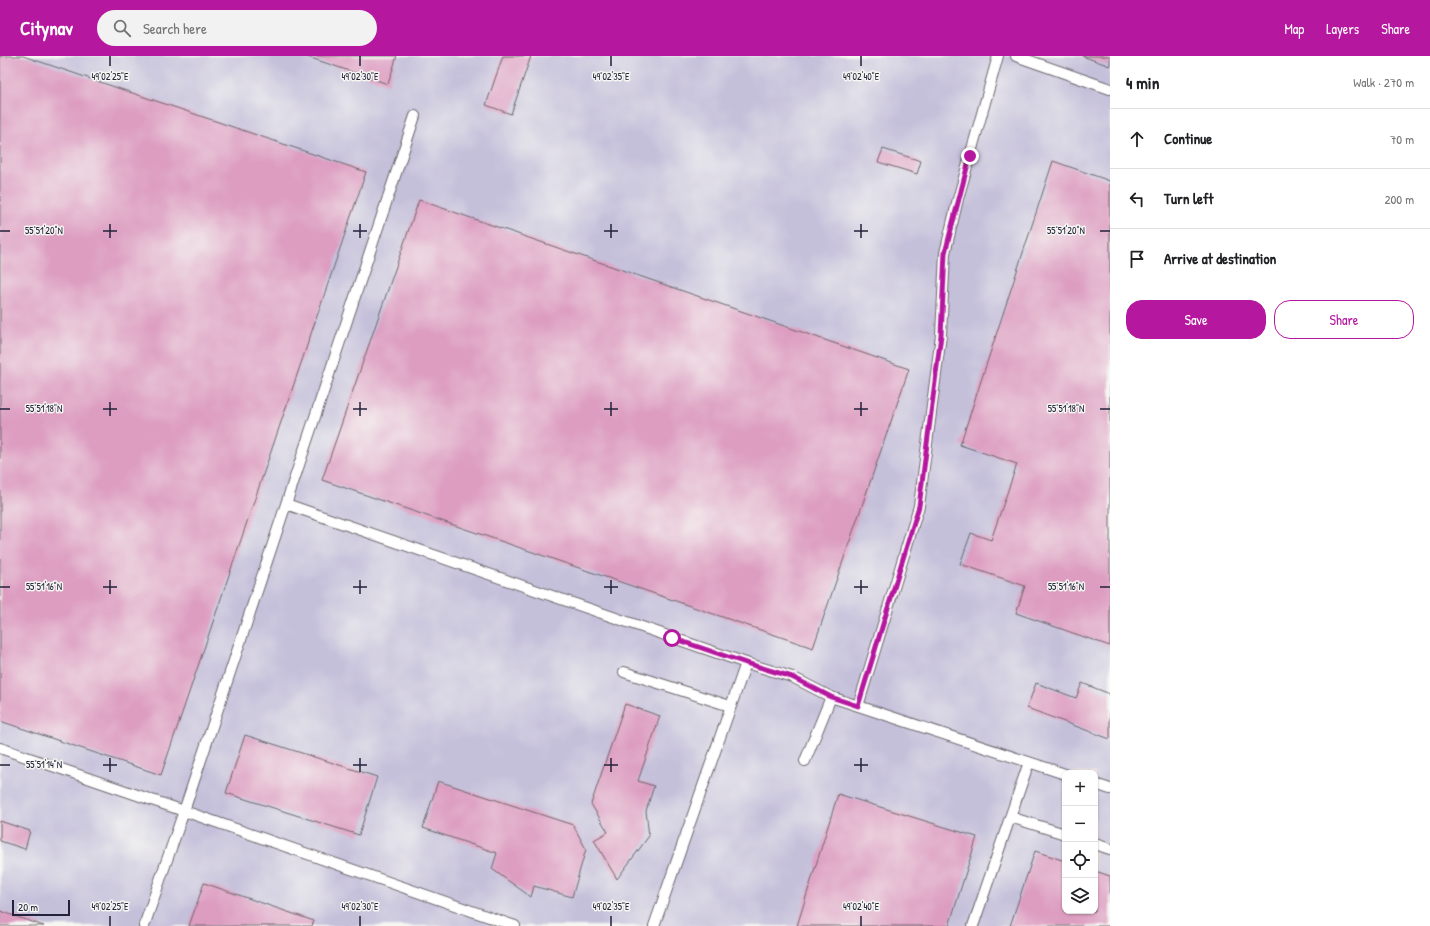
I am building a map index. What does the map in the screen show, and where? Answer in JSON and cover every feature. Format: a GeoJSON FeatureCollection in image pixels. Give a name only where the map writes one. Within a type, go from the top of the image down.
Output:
{"type":"FeatureCollection","features":[{"type":"Feature","properties":{"kind":"lane"},"geometry":{"type":"LineString","coordinates":[[858,706],[919,506],[941,335],[945,253],[958,199],[998,56]]}},
{"type":"Feature","properties":{"kind":"lane"},"geometry":{"type":"LineString","coordinates":[[1016,56],[1110,89]]}},
{"type":"Feature","properties":{"kind":"lane"},"geometry":{"type":"LineString","coordinates":[[144,926],[415,116]]}},
{"type":"Feature","properties":{"kind":"lane"},"geometry":{"type":"LineString","coordinates":[[286,504],[746,663],[792,677],[831,697],[1062,773]]}},
{"type":"Feature","properties":{"kind":"lane"},"geometry":{"type":"LineString","coordinates":[[654,926],[746,663]]}},
{"type":"Feature","properties":{"kind":"lane"},"geometry":{"type":"LineString","coordinates":[[624,672],[730,706]]}},
{"type":"Feature","properties":{"kind":"lane"},"geometry":{"type":"LineString","coordinates":[[805,760],[831,697]]}},
{"type":"Feature","properties":{"kind":"lane"},"geometry":{"type":"LineString","coordinates":[[0,748],[184,810],[516,926]]}},
{"type":"Feature","properties":{"kind":"lane"},"geometry":{"type":"LineString","coordinates":[[973,926],[1029,762]]}},
{"type":"Feature","properties":{"kind":"lane"},"geometry":{"type":"LineString","coordinates":[[1098,785],[1110,789]]}},
{"type":"Feature","properties":{"kind":"lane"},"geometry":{"type":"LineString","coordinates":[[1010,817],[1062,833]]}},
{"type":"Feature","properties":{"kind":"lane"},"geometry":{"type":"LineString","coordinates":[[1098,845],[1110,849]]}},
{"type":"Feature","properties":{"kind":"shaded area"},"geometry":{"type":"Polygon","coordinates":[[[0,56],[1110,56],[1110,926],[0,926],[0,56]]]}},
{"type":"Feature","properties":{"kind":"building"},"geometry":{"type":"Polygon","coordinates":[[[0,56],[23,56],[366,172],[161,775],[0,721],[0,56]]]}},
{"type":"Feature","properties":{"kind":"building"},"geometry":{"type":"Polygon","coordinates":[[[305,56],[397,56],[388,84],[305,56]]]}},
{"type":"Feature","properties":{"kind":"building"},"geometry":{"type":"Polygon","coordinates":[[[503,56],[531,56],[511,114],[486,105],[503,56]]]}},
{"type":"Feature","properties":{"kind":"building"},"geometry":{"type":"Polygon","coordinates":[[[1082,56],[1110,56],[1110,66],[1082,56]]]}},
{"type":"Feature","properties":{"kind":"building"},"geometry":{"type":"Polygon","coordinates":[[[883,149],[921,161],[917,174],[878,162],[883,149]]]}},
{"type":"Feature","properties":{"kind":"building"},"geometry":{"type":"Polygon","coordinates":[[[1053,161],[1110,181],[1110,646],[1016,613],[1025,586],[960,564],[971,533],[991,540],[1017,464],[960,445],[1053,161]]]}},
{"type":"Feature","properties":{"kind":"building"},"geometry":{"type":"Polygon","coordinates":[[[419,200],[909,369],[813,648],[322,480],[419,200]]]}},
{"type":"Feature","properties":{"kind":"building"},"geometry":{"type":"Polygon","coordinates":[[[1036,683],[1076,698],[1082,683],[1110,694],[1110,739],[1027,708],[1036,683]]]}},
{"type":"Feature","properties":{"kind":"building"},"geometry":{"type":"Polygon","coordinates":[[[625,704],[660,716],[638,781],[654,786],[646,811],[649,836],[617,879],[594,840],[608,832],[591,804],[625,704]]]}},
{"type":"Feature","properties":{"kind":"building"},"geometry":{"type":"Polygon","coordinates":[[[245,735],[377,777],[359,835],[226,793],[245,735]]]}},
{"type":"Feature","properties":{"kind":"building"},"geometry":{"type":"Polygon","coordinates":[[[438,781],[573,825],[586,849],[572,897],[534,886],[531,897],[492,869],[497,853],[423,828],[438,781]]]}},
{"type":"Feature","properties":{"kind":"building"},"geometry":{"type":"Polygon","coordinates":[[[838,794],[977,837],[949,926],[797,926],[838,794]]]}},
{"type":"Feature","properties":{"kind":"building"},"geometry":{"type":"Polygon","coordinates":[[[0,821],[30,831],[25,849],[0,841],[0,821]]]}},
{"type":"Feature","properties":{"kind":"building"},"geometry":{"type":"Polygon","coordinates":[[[1035,851],[1062,860],[1062,914],[1098,914],[1098,872],[1110,876],[1110,926],[1010,926],[1035,851]]]}},
{"type":"Feature","properties":{"kind":"building"},"geometry":{"type":"Polygon","coordinates":[[[204,883],[314,921],[312,926],[189,926],[204,883]]]}},
{"type":"Feature","properties":{"kind":"building"},"geometry":{"type":"Polygon","coordinates":[[[0,911],[44,926],[0,926],[0,911]]]}},
{"type":"Feature","properties":{"kind":"route"},"geometry":{"type":"LineString","coordinates":[[672,638],[792,677],[831,697],[858,706],[919,506],[941,335],[945,253],[970,156]]}}]}
